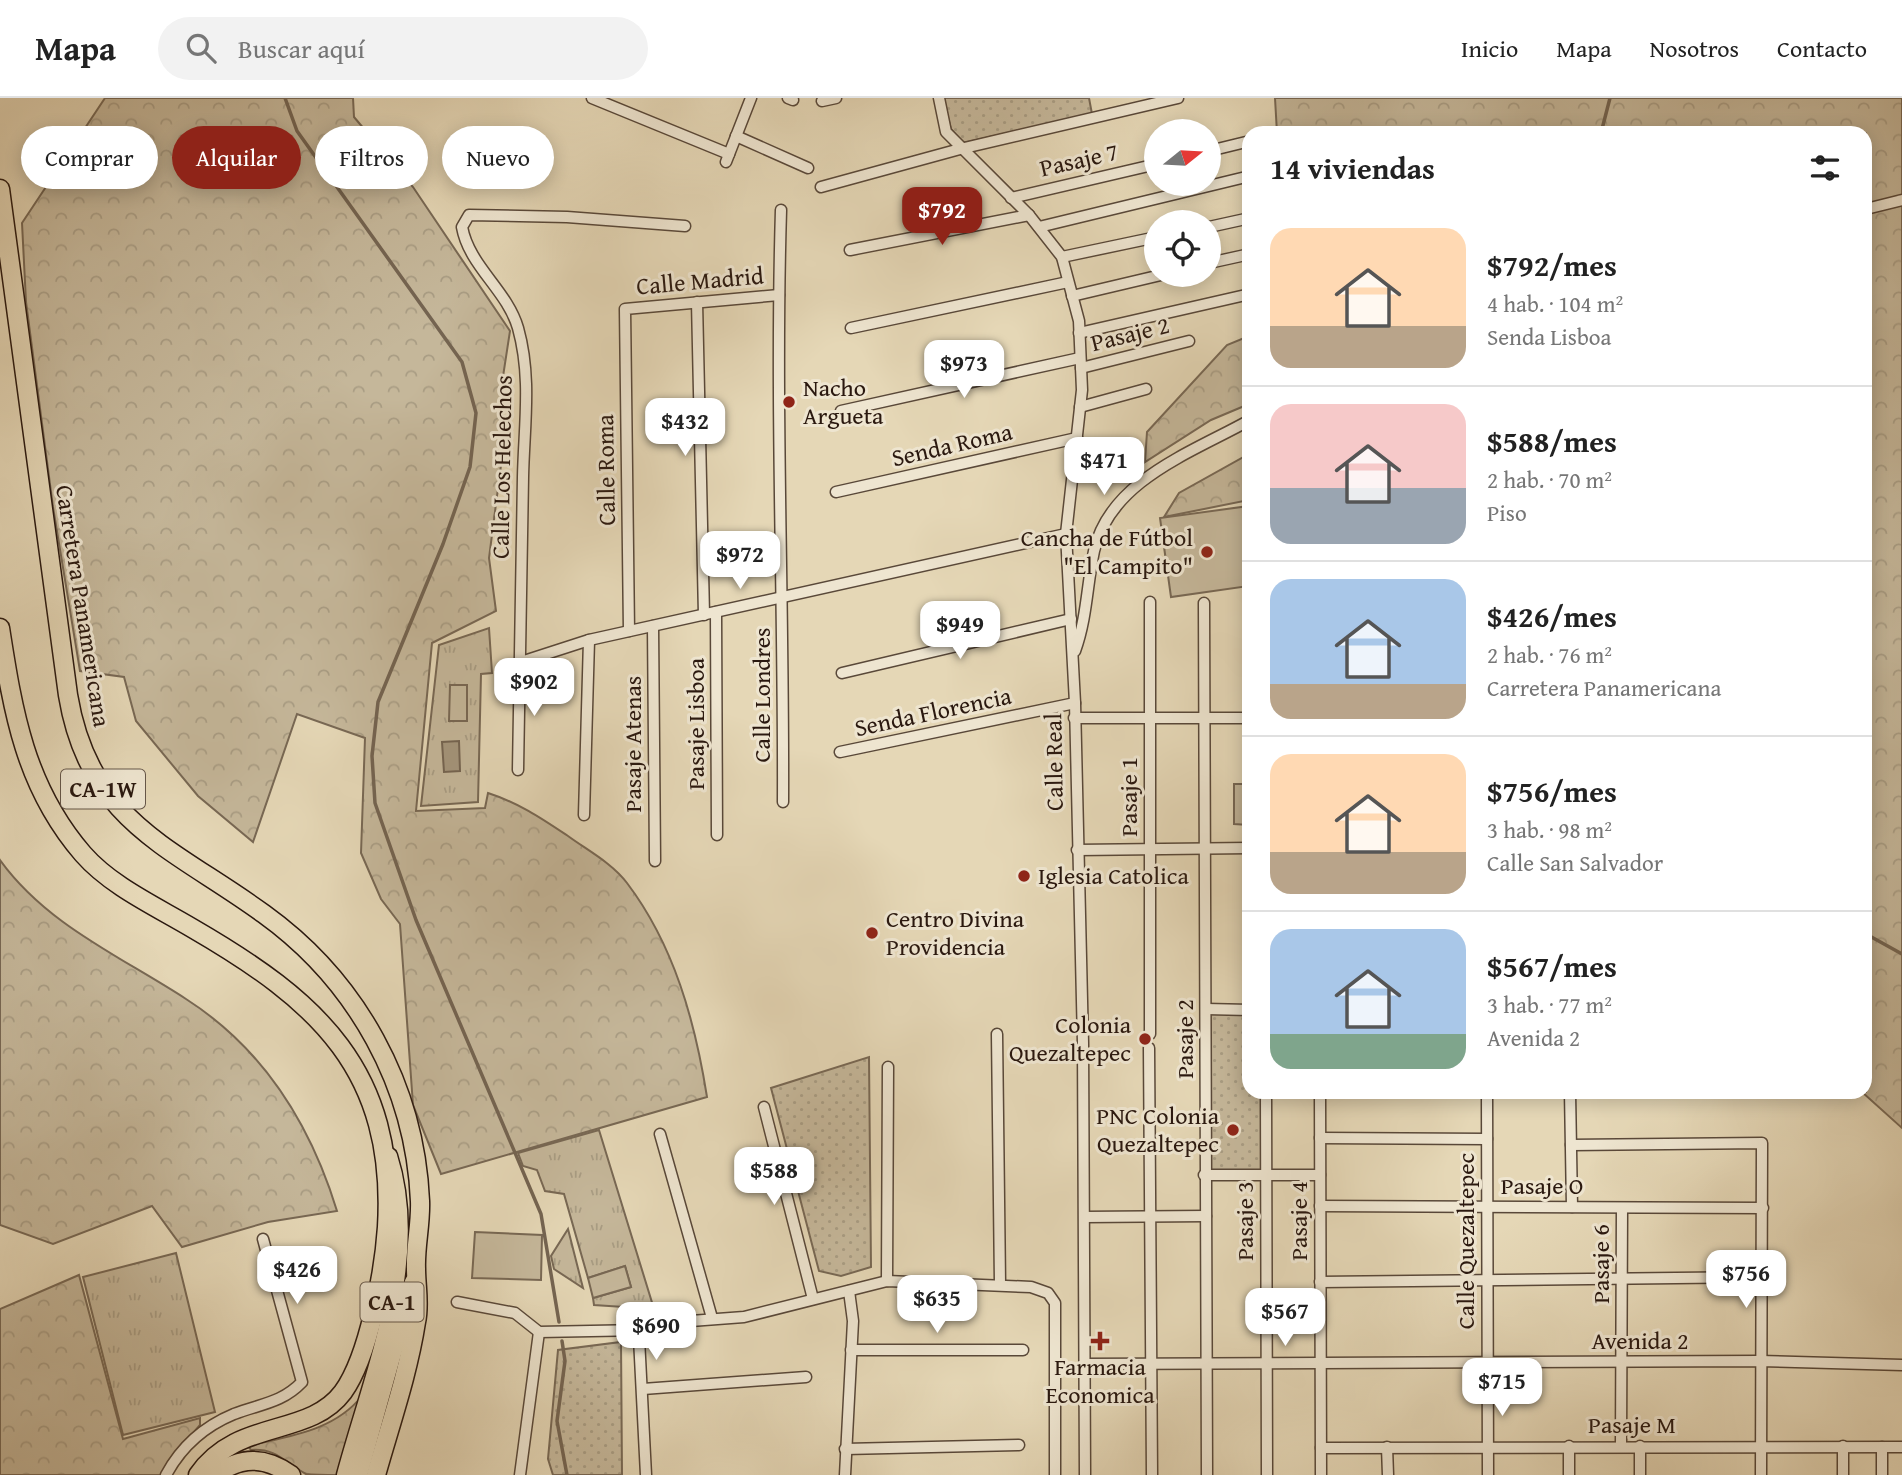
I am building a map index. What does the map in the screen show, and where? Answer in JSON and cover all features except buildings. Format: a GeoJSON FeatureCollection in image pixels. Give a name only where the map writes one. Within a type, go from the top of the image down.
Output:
{"type":"FeatureCollection","features":[{"type":"Feature","properties":{"kind":"highway","name":"Carretera Panamericana"},"geometry":{"type":"LineString","coordinates":[[0,189],[66,682],[77,737],[101,787],[121,812],[159,845],[290,934],[324,967],[368,1026],[398,1088],[414,1150],[420,1215],[415,1268]]}},
{"type":"Feature","properties":{"kind":"highway","name":"CA-1W"},"geometry":{"type":"LineString","coordinates":[[0,628],[21,746],[57,818],[84,855],[127,890],[256,966],[296,996],[351,1061],[365,1085],[380,1127]]}},
{"type":"Feature","properties":{"kind":"highway"},"geometry":{"type":"LineString","coordinates":[[198,1475],[218,1452],[232,1443],[265,1429],[306,1419],[328,1407],[344,1391],[373,1315],[386,1242],[389,1192],[380,1127]]}},
{"type":"Feature","properties":{"kind":"highway"},"geometry":{"type":"LineString","coordinates":[[376,1475],[417,1320],[415,1268]]}},
{"type":"Feature","properties":{"kind":"highway"},"geometry":{"type":"LineString","coordinates":[[215,1475],[238,1462],[253,1459],[280,1466],[291,1475]]}},
{"type":"Feature","properties":{"kind":"main road","name":"CA-1"},"geometry":{"type":"LineString","coordinates":[[345,1475],[391,1306],[400,1259],[400,1199],[380,1127]]}},
{"type":"Feature","properties":{"kind":"main road","name":"Carretera Panamericana"},"geometry":{"type":"LineString","coordinates":[[359,1475],[410,1300],[415,1268]]}},
{"type":"Feature","properties":{"kind":"street"},"geometry":{"type":"LineString","coordinates":[[592,98],[727,158],[751,98]]}},
{"type":"Feature","properties":{"kind":"street"},"geometry":{"type":"LineString","coordinates":[[822,101],[836,98]]}},
{"type":"Feature","properties":{"kind":"street","name":"Calle Real"},"geometry":{"type":"LineString","coordinates":[[939,98],[946,132],[960,149],[1029,215],[1062,257],[1079,332],[1080,407],[1066,534],[1075,704],[1085,1217],[1085,1475]]}},
{"type":"Feature","properties":{"kind":"street"},"geometry":{"type":"LineString","coordinates":[[821,187],[960,149],[1178,98]]}},
{"type":"Feature","properties":{"kind":"street"},"geometry":{"type":"LineString","coordinates":[[736,136],[808,168]]}},
{"type":"Feature","properties":{"kind":"street"},"geometry":{"type":"LineString","coordinates":[[1222,148],[1242,143]]}},
{"type":"Feature","properties":{"kind":"street","name":"Pasaje 7"},"geometry":{"type":"LineString","coordinates":[[1012,198],[1144,167]]}},
{"type":"Feature","properties":{"kind":"street"},"geometry":{"type":"LineString","coordinates":[[1039,227],[1242,178]]}},
{"type":"Feature","properties":{"kind":"street"},"geometry":{"type":"LineString","coordinates":[[1872,208],[1902,200]]}},
{"type":"Feature","properties":{"kind":"street","name":"Calle Londres"},"geometry":{"type":"LineString","coordinates":[[781,210],[779,295],[784,597],[783,802]]}},
{"type":"Feature","properties":{"kind":"street","name":"Calle Los Helechos"},"geometry":{"type":"LineString","coordinates":[[521,662],[524,456],[529,389],[518,327],[496,286],[466,247],[462,227],[469,215],[566,217],[685,226]]}},
{"type":"Feature","properties":{"kind":"street"},"geometry":{"type":"LineString","coordinates":[[850,250],[1029,215]]}},
{"type":"Feature","properties":{"kind":"street"},"geometry":{"type":"LineString","coordinates":[[1221,224],[1242,220]]}},
{"type":"Feature","properties":{"kind":"street"},"geometry":{"type":"LineString","coordinates":[[1062,257],[1144,240]]}},
{"type":"Feature","properties":{"kind":"street"},"geometry":{"type":"LineString","coordinates":[[1221,260],[1242,256]]}},
{"type":"Feature","properties":{"kind":"street"},"geometry":{"type":"LineString","coordinates":[[1072,296],[1144,279]]}},
{"type":"Feature","properties":{"kind":"street"},"geometry":{"type":"LineString","coordinates":[[850,328],[1068,282]]}},
{"type":"Feature","properties":{"kind":"street","name":"Calle Madrid"},"geometry":{"type":"LineString","coordinates":[[625,309],[779,295]]}},
{"type":"Feature","properties":{"kind":"street"},"geometry":{"type":"LineString","coordinates":[[1079,332],[1242,297]]}},
{"type":"Feature","properties":{"kind":"street"},"geometry":{"type":"LineString","coordinates":[[697,302],[704,615]]}},
{"type":"Feature","properties":{"kind":"street","name":"Calle Roma"},"geometry":{"type":"LineString","coordinates":[[625,309],[629,631]]}},
{"type":"Feature","properties":{"kind":"street","name":"Pasaje 2"},"geometry":{"type":"LineString","coordinates":[[841,411],[1189,341]]}},
{"type":"Feature","properties":{"kind":"street"},"geometry":{"type":"LineString","coordinates":[[1080,407],[1146,389]]}},
{"type":"Feature","properties":{"kind":"street"},"geometry":{"type":"LineString","coordinates":[[1073,658],[1083,630],[1094,551],[1103,521],[1129,492],[1155,472],[1242,424]]}},
{"type":"Feature","properties":{"kind":"street","name":"Senda Roma"},"geometry":{"type":"LineString","coordinates":[[836,492],[1077,438]]}},
{"type":"Feature","properties":{"kind":"street"},"geometry":{"type":"LineString","coordinates":[[518,770],[521,662],[589,640],[1066,534]]}},
{"type":"Feature","properties":{"kind":"street","name":"Pasaje 1"},"geometry":{"type":"LineString","coordinates":[[1150,602],[1150,1034]]}},
{"type":"Feature","properties":{"kind":"street","name":"Pasaje 2"},"geometry":{"type":"LineString","coordinates":[[1204,603],[1207,1475]]}},
{"type":"Feature","properties":{"kind":"street","name":"Pasaje Lisboa"},"geometry":{"type":"LineString","coordinates":[[716,612],[717,835]]}},
{"type":"Feature","properties":{"kind":"street"},"geometry":{"type":"LineString","coordinates":[[842,673],[1071,619]]}},
{"type":"Feature","properties":{"kind":"street","name":"Pasaje Atenas"},"geometry":{"type":"LineString","coordinates":[[653,626],[655,861]]}},
{"type":"Feature","properties":{"kind":"street"},"geometry":{"type":"LineString","coordinates":[[584,815],[589,640]]}},
{"type":"Feature","properties":{"kind":"street","name":"Senda Florencia"},"geometry":{"type":"LineString","coordinates":[[840,752],[1075,704]]}},
{"type":"Feature","properties":{"kind":"street"},"geometry":{"type":"LineString","coordinates":[[1074,718],[1242,718]]}},
{"type":"Feature","properties":{"kind":"street"},"geometry":{"type":"LineString","coordinates":[[1077,850],[1242,848]]}},
{"type":"Feature","properties":{"kind":"street"},"geometry":{"type":"LineString","coordinates":[[1206,1009],[1242,1010]]}},
{"type":"Feature","properties":{"kind":"street"},"geometry":{"type":"LineString","coordinates":[[997,1034],[1000,1284]]}},
{"type":"Feature","properties":{"kind":"street"},"geometry":{"type":"LineString","coordinates":[[1149,1048],[1152,1475]]}},
{"type":"Feature","properties":{"kind":"street"},"geometry":{"type":"LineString","coordinates":[[887,1281],[888,1067]]}},
{"type":"Feature","properties":{"kind":"street","name":"Pasaje 3"},"geometry":{"type":"LineString","coordinates":[[1266,1099],[1267,1475]]}},
{"type":"Feature","properties":{"kind":"street","name":"Pasaje 4"},"geometry":{"type":"LineString","coordinates":[[1320,1099],[1321,1475]]}},
{"type":"Feature","properties":{"kind":"street","name":"Calle Quezaltepec"},"geometry":{"type":"LineString","coordinates":[[1487,1099],[1488,1475]]}},
{"type":"Feature","properties":{"kind":"street"},"geometry":{"type":"LineString","coordinates":[[1570,1099],[1572,1207]]}},
{"type":"Feature","properties":{"kind":"street"},"geometry":{"type":"LineString","coordinates":[[764,1107],[813,1299]]}},
{"type":"Feature","properties":{"kind":"street"},"geometry":{"type":"LineString","coordinates":[[660,1135],[712,1318]]}},
{"type":"Feature","properties":{"kind":"street"},"geometry":{"type":"LineString","coordinates":[[1320,1138],[1487,1139]]}},
{"type":"Feature","properties":{"kind":"street"},"geometry":{"type":"LineString","coordinates":[[1571,1145],[1762,1143],[1763,1277],[1759,1361],[1761,1475]]}},
{"type":"Feature","properties":{"kind":"street"},"geometry":{"type":"LineString","coordinates":[[1205,1175],[1320,1175]]}},
{"type":"Feature","properties":{"kind":"street","name":"Pasaje O"},"geometry":{"type":"LineString","coordinates":[[1320,1206],[1763,1208]]}},
{"type":"Feature","properties":{"kind":"street","name":"Pasaje 6"},"geometry":{"type":"LineString","coordinates":[[1621,1446],[1622,1208]]}},
{"type":"Feature","properties":{"kind":"street"},"geometry":{"type":"LineString","coordinates":[[1085,1217],[1206,1216]]}},
{"type":"Feature","properties":{"kind":"street"},"geometry":{"type":"LineString","coordinates":[[166,1475],[198,1435],[234,1415],[289,1396],[302,1382],[263,1239]]}},
{"type":"Feature","properties":{"kind":"street"},"geometry":{"type":"LineString","coordinates":[[1320,1282],[1763,1277]]}},
{"type":"Feature","properties":{"kind":"street"},"geometry":{"type":"LineString","coordinates":[[646,1475],[639,1338],[643,1330],[651,1324],[744,1317],[887,1281],[1000,1284],[1031,1287],[1048,1293],[1055,1303],[1055,1475]]}},
{"type":"Feature","properties":{"kind":"street"},"geometry":{"type":"LineString","coordinates":[[845,1475],[853,1321],[849,1291]]}},
{"type":"Feature","properties":{"kind":"street"},"geometry":{"type":"LineString","coordinates":[[457,1302],[515,1313],[538,1332],[643,1330]]}},
{"type":"Feature","properties":{"kind":"street"},"geometry":{"type":"LineString","coordinates":[[520,1475],[538,1332]]}},
{"type":"Feature","properties":{"kind":"street"},"geometry":{"type":"LineString","coordinates":[[851,1350],[1023,1350]]}},
{"type":"Feature","properties":{"kind":"street","name":"Avenida 2"},"geometry":{"type":"LineString","coordinates":[[1084,1364],[1759,1361],[1902,1365]]}},
{"type":"Feature","properties":{"kind":"street"},"geometry":{"type":"LineString","coordinates":[[643,1390],[806,1377]]}},
{"type":"Feature","properties":{"kind":"street"},"geometry":{"type":"LineString","coordinates":[[845,1449],[1019,1445]]}},
{"type":"Feature","properties":{"kind":"street"},"geometry":{"type":"LineString","coordinates":[[1569,1446],[1569,1475]]}},
{"type":"Feature","properties":{"kind":"street"},"geometry":{"type":"LineString","coordinates":[[1640,1446],[1640,1475]]}},
{"type":"Feature","properties":{"kind":"street"},"geometry":{"type":"LineString","coordinates":[[1843,1446],[1843,1475]]}},
{"type":"Feature","properties":{"kind":"street"},"geometry":{"type":"LineString","coordinates":[[1387,1447],[1388,1475]]}},
{"type":"Feature","properties":{"kind":"street"},"geometry":{"type":"LineString","coordinates":[[1882,1447],[1882,1475]]}},
{"type":"Feature","properties":{"kind":"street","name":"Pasaje M"},"geometry":{"type":"LineString","coordinates":[[1321,1448],[1902,1447]]}},
{"type":"Feature","properties":{"kind":"green space"},"geometry":{"type":"Polygon","coordinates":[[[105,98],[353,98],[354,117],[362,126],[315,126],[315,189],[414,189],[510,331],[502,383],[504,442],[489,558],[496,611],[432,643],[416,811],[485,808],[488,793],[510,801],[539,817],[614,869],[643,907],[670,958],[689,1012],[707,1097],[441,1174],[413,1105],[400,924],[381,899],[361,853],[365,738],[297,714],[253,842],[198,796],[136,721],[124,677],[80,671],[53,507],[26,302],[22,223],[45,189],[158,189],[158,126],[86,126],[105,98]]]}},
{"type":"Feature","properties":{"kind":"green space"},"geometry":{"type":"Polygon","coordinates":[[[943,98],[1089,98],[1092,114],[963,143],[951,129],[943,98]]]}},
{"type":"Feature","properties":{"kind":"green space"},"geometry":{"type":"Polygon","coordinates":[[[1275,98],[1902,98],[1902,1128],[1870,1099],[1872,1099],[1872,126],[1277,126],[1275,98]]]}},
{"type":"Feature","properties":{"kind":"green space"},"geometry":{"type":"Polygon","coordinates":[[[1242,339],[1242,407],[1211,420],[1145,462],[1147,432],[1227,345],[1242,339]]]}},
{"type":"Feature","properties":{"kind":"green space"},"geometry":{"type":"Polygon","coordinates":[[[1242,458],[1242,501],[1164,517],[1179,493],[1242,458]]]}},
{"type":"Feature","properties":{"kind":"green space","name":"Cancha de Fútbol \"El Campito\""},"geometry":{"type":"Polygon","coordinates":[[[1242,507],[1242,587],[1171,597],[1160,518],[1242,507]]]}},
{"type":"Feature","properties":{"kind":"green space"},"geometry":{"type":"Polygon","coordinates":[[[489,628],[492,673],[481,674],[478,802],[421,806],[439,645],[489,628]]]}},
{"type":"Feature","properties":{"kind":"green space"},"geometry":{"type":"Polygon","coordinates":[[[450,685],[467,685],[467,721],[449,721],[450,685]]]}},
{"type":"Feature","properties":{"kind":"green space"},"geometry":{"type":"Polygon","coordinates":[[[1234,784],[1242,784],[1242,825],[1234,824],[1234,784]]]}},
{"type":"Feature","properties":{"kind":"green space"},"geometry":{"type":"Polygon","coordinates":[[[0,860],[19,883],[62,921],[186,999],[239,1041],[281,1091],[298,1118],[326,1179],[337,1211],[268,1222],[182,1247],[152,1206],[53,1244],[0,1225],[0,860]]]}},
{"type":"Feature","properties":{"kind":"green space"},"geometry":{"type":"Polygon","coordinates":[[[1209,1012],[1242,1013],[1242,1099],[1263,1099],[1263,1171],[1209,1172],[1209,1012]]]}},
{"type":"Feature","properties":{"kind":"green space"},"geometry":{"type":"Polygon","coordinates":[[[869,1057],[871,1267],[841,1276],[819,1271],[771,1088],[869,1057]]]}},
{"type":"Feature","properties":{"kind":"green space"},"geometry":{"type":"Polygon","coordinates":[[[599,1130],[654,1309],[594,1305],[593,1298],[631,1287],[625,1266],[588,1278],[564,1194],[545,1191],[537,1170],[523,1166],[518,1153],[599,1130]]]}},
{"type":"Feature","properties":{"kind":"green space"},"geometry":{"type":"Polygon","coordinates":[[[568,1229],[583,1288],[554,1269],[551,1256],[568,1229]]]}},
{"type":"Feature","properties":{"kind":"green space"},"geometry":{"type":"Polygon","coordinates":[[[475,1232],[542,1235],[541,1280],[472,1278],[475,1232]]]}},
{"type":"Feature","properties":{"kind":"green space"},"geometry":{"type":"Polygon","coordinates":[[[176,1253],[215,1412],[123,1435],[83,1277],[176,1253]]]}},
{"type":"Feature","properties":{"kind":"green space"},"geometry":{"type":"Polygon","coordinates":[[[625,1266],[631,1287],[593,1298],[588,1278],[625,1266]]]}},
{"type":"Feature","properties":{"kind":"green space"},"geometry":{"type":"Polygon","coordinates":[[[79,1275],[123,1439],[200,1418],[200,1425],[174,1455],[163,1475],[0,1475],[0,1309],[79,1275]]]}},
{"type":"Feature","properties":{"kind":"green space"},"geometry":{"type":"Polygon","coordinates":[[[621,1342],[622,1475],[553,1475],[548,1459],[558,1350],[621,1342]]]}},
{"type":"Feature","properties":{"kind":"green space"},"geometry":{"type":"Polygon","coordinates":[[[362,1396],[340,1475],[306,1474],[268,1451],[251,1450],[248,1446],[324,1425],[351,1408],[362,1396]]]}},
{"type":"Feature","properties":{"kind":"shaded area"},"geometry":{"type":"Polygon","coordinates":[[[459,741],[460,771],[444,772],[442,742],[459,741]]]}},
{"type":"Feature","properties":{"kind":"waterway"},"geometry":{"type":"LineString","coordinates":[[285,98],[297,131],[462,362],[476,413],[470,467],[443,544],[378,702],[372,756],[375,803],[416,920],[541,1214],[559,1322]]}},
{"type":"Feature","properties":{"kind":"waterway"},"geometry":{"type":"LineString","coordinates":[[1603,126],[1610,98]]}},
{"type":"Feature","properties":{"kind":"waterway"},"geometry":{"type":"LineString","coordinates":[[1872,937],[1902,954]]}},
{"type":"Feature","properties":{"kind":"waterway"},"geometry":{"type":"LineString","coordinates":[[562,1341],[565,1361],[557,1421],[567,1475]]}},
{"type":"Feature","properties":{"kind":"place","name":"Nacho Argueta"},"geometry":{"type":"Point","coordinates":[789,402]}},
{"type":"Feature","properties":{"kind":"place","name":"Cancha de Fútbol \"El Campito\""},"geometry":{"type":"Point","coordinates":[1207,552]}},
{"type":"Feature","properties":{"kind":"place","name":"Iglesia Catolica"},"geometry":{"type":"Point","coordinates":[1024,876]}},
{"type":"Feature","properties":{"kind":"place","name":"Centro Divina Providencia"},"geometry":{"type":"Point","coordinates":[872,933]}},
{"type":"Feature","properties":{"kind":"place","name":"Colonia Quezaltepec"},"geometry":{"type":"Point","coordinates":[1145,1039]}},
{"type":"Feature","properties":{"kind":"place","name":"PNC Colonia Quezaltepec"},"geometry":{"type":"Point","coordinates":[1233,1130]}},
{"type":"Feature","properties":{"kind":"place","name":"Farmacia Economica"},"geometry":{"type":"Point","coordinates":[1100,1341]}}]}
